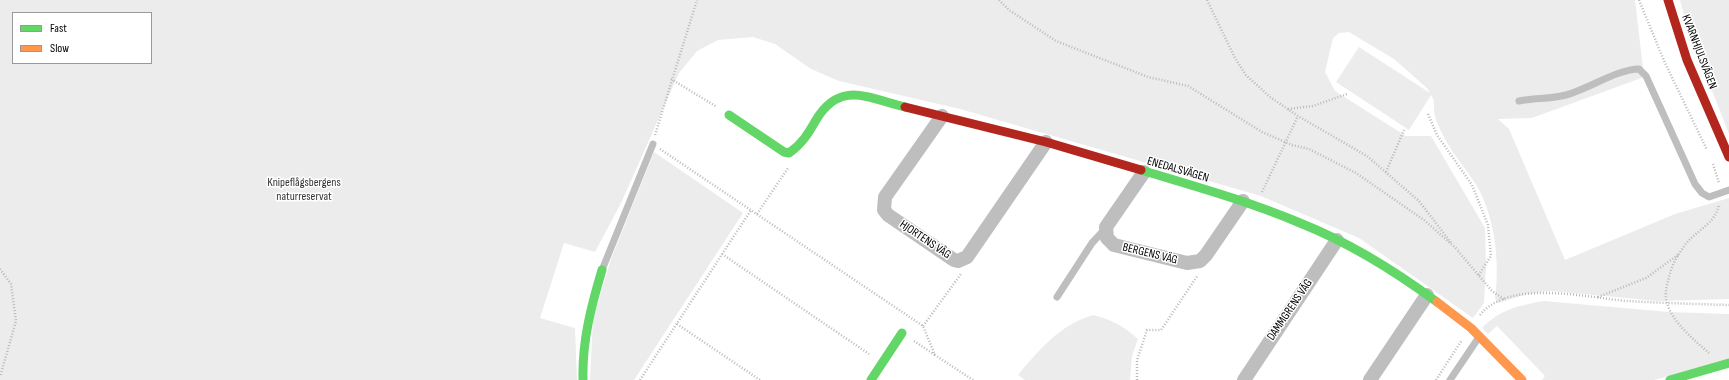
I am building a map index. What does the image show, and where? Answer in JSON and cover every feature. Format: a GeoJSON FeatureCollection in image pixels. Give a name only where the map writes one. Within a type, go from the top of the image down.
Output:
{"type":"FeatureCollection","features":[{"type":"Feature","properties":{"kind":"street","name":"KVARNHJULSVÄGEN"},"geometry":{"type":"LineString","coordinates":[[1668,0],[1674,25],[1689,66],[1729,157]]}},
{"type":"Feature","properties":{"kind":"street","name":"ENEDALSVÄGEN"},"geometry":{"type":"LineString","coordinates":[[794,151],[827,105],[841,95],[850,94],[1046,142],[1249,204],[1337,240],[1368,256],[1427,295],[1471,328],[1522,380]]}},
{"type":"Feature","properties":{"kind":"street"},"geometry":{"type":"LineString","coordinates":[[729,115],[784,152],[789,153],[794,151]]}},
{"type":"Feature","properties":{"kind":"street","name":"HJORTENS VÄG"},"geometry":{"type":"LineString","coordinates":[[942,116],[885,197],[884,204],[888,215],[954,260],[963,260],[967,257],[1046,142]]}},
{"type":"Feature","properties":{"kind":"street"},"geometry":{"type":"LineString","coordinates":[[1106,227],[1144,172]]}},
{"type":"Feature","properties":{"kind":"street"},"geometry":{"type":"LineString","coordinates":[[1200,260],[1206,255],[1249,204]]}},
{"type":"Feature","properties":{"kind":"street","name":"BERGENS VÄG"},"geometry":{"type":"LineString","coordinates":[[1106,227],[1107,238],[1114,244],[1187,263],[1200,260]]}},
{"type":"Feature","properties":{"kind":"street","name":"DAMMGRENS VÄG"},"geometry":{"type":"LineString","coordinates":[[1244,380],[1337,240]]}},
{"type":"Feature","properties":{"kind":"street"},"geometry":{"type":"LineString","coordinates":[[584,380],[584,333],[587,316],[602,270]]}},
{"type":"Feature","properties":{"kind":"street"},"geometry":{"type":"LineString","coordinates":[[1370,380],[1427,295]]}},
{"type":"Feature","properties":{"kind":"street"},"geometry":{"type":"LineString","coordinates":[[871,380],[902,333]]}},
{"type":"Feature","properties":{"kind":"street"},"geometry":{"type":"LineString","coordinates":[[1670,380],[1729,363]]}},
{"type":"Feature","properties":{"kind":"lane"},"geometry":{"type":"LineString","coordinates":[[1519,101],[1565,95],[1630,69],[1639,69],[1646,76],[1695,184],[1702,193],[1709,197],[1729,190]]}},
{"type":"Feature","properties":{"kind":"lane"},"geometry":{"type":"LineString","coordinates":[[602,270],[652,144]]}},
{"type":"Feature","properties":{"kind":"lane"},"geometry":{"type":"LineString","coordinates":[[1057,297],[1092,243],[1106,227]]}},
{"type":"Feature","properties":{"kind":"lane"},"geometry":{"type":"LineString","coordinates":[[1450,380],[1479,336]]}},
{"type":"Feature","properties":{"kind":"path"},"geometry":{"type":"LineString","coordinates":[[697,0],[694,15],[671,79],[652,144],[923,326],[935,355]]}},
{"type":"Feature","properties":{"kind":"path"},"geometry":{"type":"LineString","coordinates":[[998,0],[1009,10],[1056,40],[1148,77],[1188,86],[1262,132],[1292,145],[1309,149],[1356,173],[1424,220],[1458,250]]}},
{"type":"Feature","properties":{"kind":"path"},"geometry":{"type":"LineString","coordinates":[[1207,0],[1235,58],[1246,75],[1270,97],[1287,109],[1367,156],[1386,172],[1419,201],[1478,276],[1492,291],[1504,300]]}},
{"type":"Feature","properties":{"kind":"path"},"geometry":{"type":"LineString","coordinates":[[671,79],[729,115]]}},
{"type":"Feature","properties":{"kind":"path"},"geometry":{"type":"LineString","coordinates":[[1287,109],[1313,106],[1347,94]]}},
{"type":"Feature","properties":{"kind":"path"},"geometry":{"type":"LineString","coordinates":[[1428,114],[1437,135],[1472,185],[1488,225],[1491,256],[1478,276]]}},
{"type":"Feature","properties":{"kind":"path"},"geometry":{"type":"LineString","coordinates":[[1249,204],[1286,142],[1298,116]]}},
{"type":"Feature","properties":{"kind":"path"},"geometry":{"type":"LineString","coordinates":[[1386,172],[1404,130]]}},
{"type":"Feature","properties":{"kind":"path"},"geometry":{"type":"LineString","coordinates":[[757,214],[792,163],[794,151]]}},
{"type":"Feature","properties":{"kind":"path"},"geometry":{"type":"LineString","coordinates":[[640,380],[751,210]]}},
{"type":"Feature","properties":{"kind":"path"},"geometry":{"type":"LineString","coordinates":[[1596,297],[1646,278],[1680,253]]}},
{"type":"Feature","properties":{"kind":"path"},"geometry":{"type":"LineString","coordinates":[[722,254],[882,363]]}},
{"type":"Feature","properties":{"kind":"path"},"geometry":{"type":"LineString","coordinates":[[923,326],[962,272],[963,260]]}},
{"type":"Feature","properties":{"kind":"path"},"geometry":{"type":"LineString","coordinates":[[1137,380],[1137,360],[1147,330],[1161,330],[1198,274],[1200,260]]}},
{"type":"Feature","properties":{"kind":"path"},"geometry":{"type":"LineString","coordinates":[[0,269],[11,284],[16,321],[0,376]]}},
{"type":"Feature","properties":{"kind":"path"},"geometry":{"type":"LineString","coordinates":[[1436,380],[1484,310],[1504,300],[1528,295],[1557,292],[1633,301],[1729,305]]}},
{"type":"Feature","properties":{"kind":"path"},"geometry":{"type":"LineString","coordinates":[[677,324],[760,380]]}},
{"type":"Feature","properties":{"kind":"path"},"geometry":{"type":"LineString","coordinates":[[902,333],[973,380]]}},
{"type":"Feature","properties":{"kind":"green space","name":"Knipeflågsbergens naturreservat"},"geometry":{"type":"Polygon","coordinates":[[[0,0],[1635,0],[1644,77],[1532,118],[1498,119],[1509,129],[1565,260],[1675,214],[1729,198],[1729,299],[1658,301],[1551,291],[1527,294],[1498,303],[1495,298],[1497,270],[1495,240],[1488,212],[1477,186],[1441,132],[1435,116],[1433,97],[1431,95],[1409,130],[1336,82],[1359,47],[1430,93],[1427,88],[1394,59],[1349,32],[1339,33],[1333,38],[1325,72],[1335,91],[1406,136],[1431,136],[1485,228],[1486,266],[1484,303],[1473,318],[1359,238],[1261,196],[960,109],[839,81],[811,69],[775,44],[753,37],[718,40],[697,51],[679,73],[621,203],[595,252],[564,243],[540,318],[575,328],[577,380],[0,380],[0,0]]]}},
{"type":"Feature","properties":{"kind":"green space"},"geometry":{"type":"Polygon","coordinates":[[[1680,0],[1729,0],[1729,134],[1688,30],[1680,0]]]}},
{"type":"Feature","properties":{"kind":"green space"},"geometry":{"type":"Polygon","coordinates":[[[654,152],[743,213],[634,380],[590,380],[593,320],[611,259],[654,152]]]}},
{"type":"Feature","properties":{"kind":"green space"},"geometry":{"type":"Polygon","coordinates":[[[1544,301],[1669,312],[1729,314],[1729,360],[1654,380],[1542,380],[1545,376],[1497,326],[1488,334],[1482,328],[1495,317],[1510,309],[1544,301]]]}},
{"type":"Feature","properties":{"kind":"green space"},"geometry":{"type":"Polygon","coordinates":[[[1093,315],[1117,324],[1138,339],[1132,356],[1130,380],[1025,380],[1018,375],[1034,356],[1061,331],[1081,319],[1093,315]]]}},
{"type":"Feature","properties":{"kind":"traffic: fast"},"geometry":{"type":"LineString","coordinates":[[729,115],[784,152],[789,153],[798,146],[825,108],[835,100],[845,96],[856,95],[867,97],[905,107]]}},
{"type":"Feature","properties":{"kind":"traffic: fast"},"geometry":{"type":"LineString","coordinates":[[1141,170],[1241,201],[1280,215],[1336,239],[1405,279],[1437,302]]}},
{"type":"Feature","properties":{"kind":"traffic: fast"},"geometry":{"type":"LineString","coordinates":[[583,380],[584,352],[588,324],[602,270]]}},
{"type":"Feature","properties":{"kind":"traffic: fast"},"geometry":{"type":"LineString","coordinates":[[871,380],[902,333]]}},
{"type":"Feature","properties":{"kind":"traffic: fast"},"geometry":{"type":"LineString","coordinates":[[1670,380],[1729,363]]}},
{"type":"Feature","properties":{"kind":"traffic: slow"},"geometry":{"type":"LineString","coordinates":[[1437,302],[1471,328],[1522,380]]}},
{"type":"Feature","properties":{"kind":"traffic: jam"},"geometry":{"type":"LineString","coordinates":[[1668,0],[1687,60],[1729,157]]}},
{"type":"Feature","properties":{"kind":"traffic: jam"},"geometry":{"type":"LineString","coordinates":[[905,107],[1046,142],[1141,170]]}}]}
